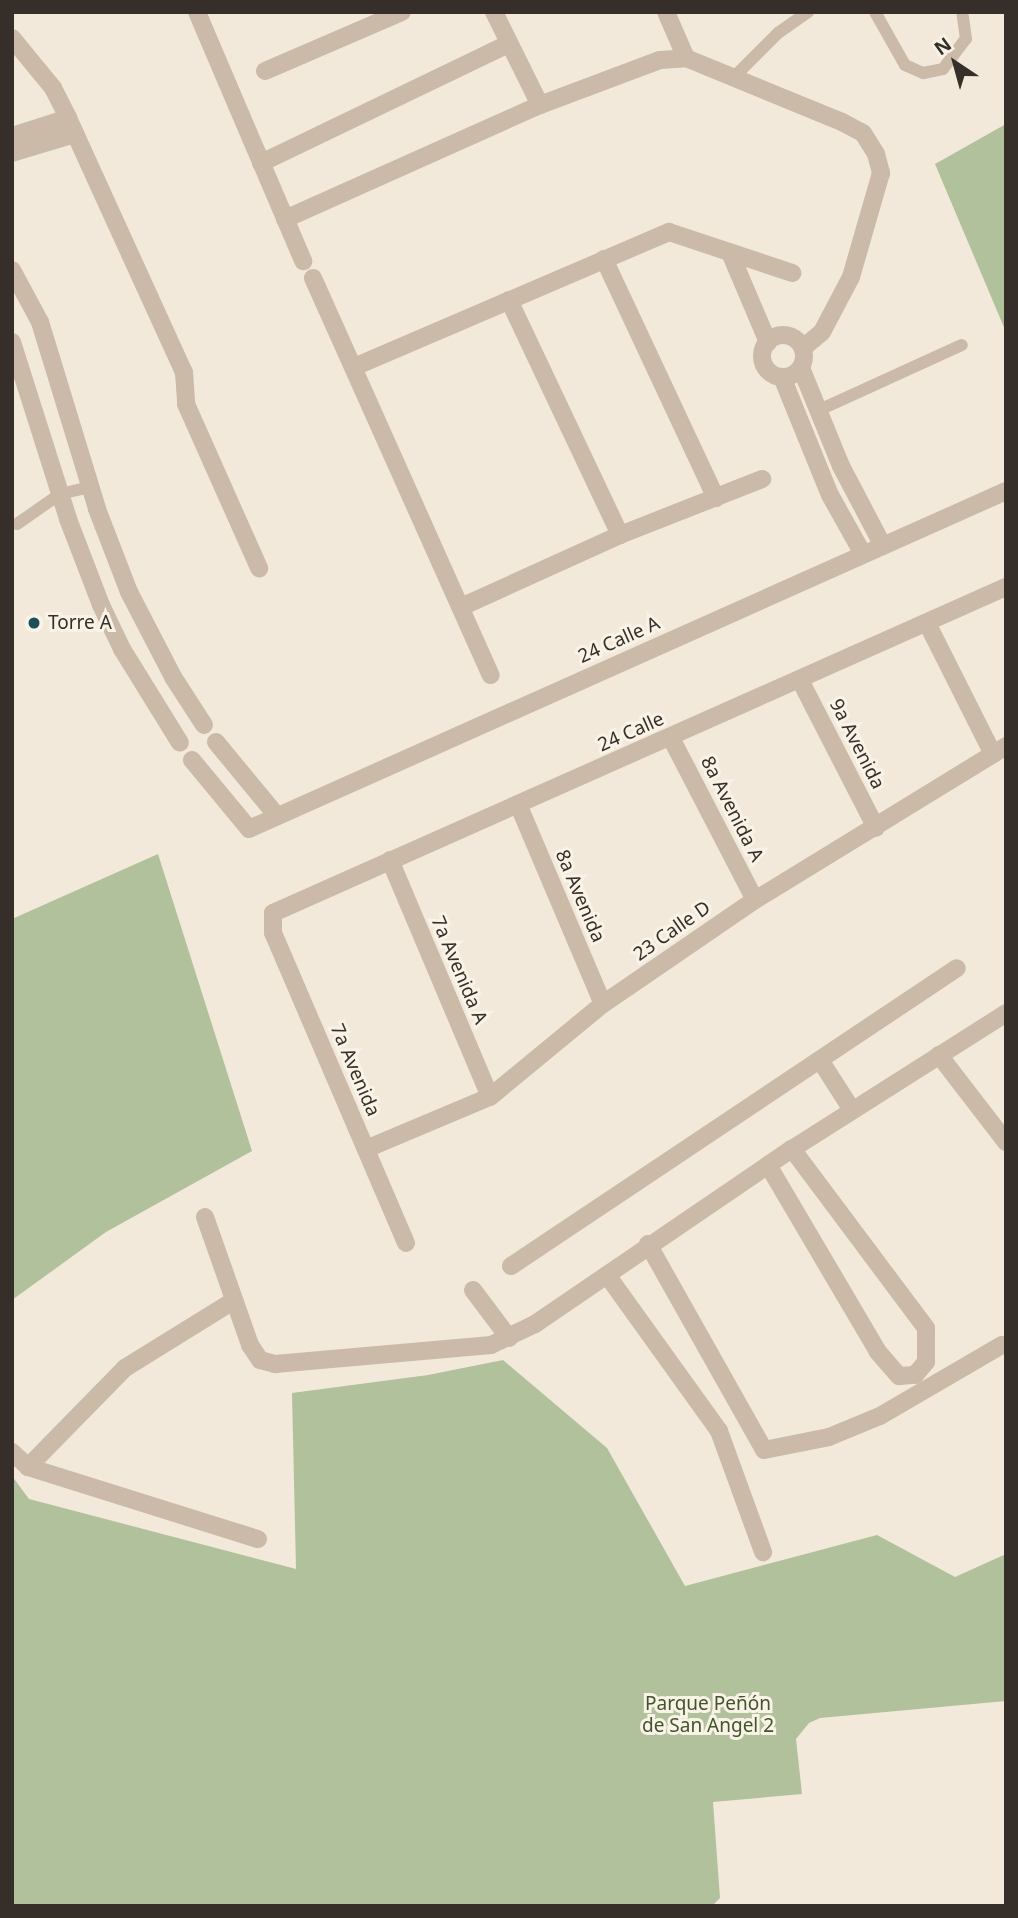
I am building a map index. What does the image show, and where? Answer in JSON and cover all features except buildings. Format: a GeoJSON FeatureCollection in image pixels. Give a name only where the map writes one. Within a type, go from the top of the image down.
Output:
{"type":"FeatureCollection","features":[{"type":"Feature","properties":{"kind":"street"},"geometry":{"type":"LineString","coordinates":[[197,12],[303,261]]}},
{"type":"Feature","properties":{"kind":"street"},"geometry":{"type":"LineString","coordinates":[[265,71],[402,12]]}},
{"type":"Feature","properties":{"kind":"street"},"geometry":{"type":"LineString","coordinates":[[494,12],[540,105]]}},
{"type":"Feature","properties":{"kind":"street"},"geometry":{"type":"LineString","coordinates":[[666,12],[686,58]]}},
{"type":"Feature","properties":{"kind":"street"},"geometry":{"type":"LineString","coordinates":[[12,38],[53,88],[72,126],[184,372],[186,404],[259,568]]}},
{"type":"Feature","properties":{"kind":"street"},"geometry":{"type":"LineString","coordinates":[[261,163],[508,44]]}},
{"type":"Feature","properties":{"kind":"street"},"geometry":{"type":"LineString","coordinates":[[285,219],[540,105],[660,60],[686,58],[863,133],[881,173],[850,277],[822,332],[803,348],[801,368],[817,411],[883,546]]}},
{"type":"Feature","properties":{"kind":"street"},"geometry":{"type":"LineString","coordinates":[[12,136],[72,126]]}},
{"type":"Feature","properties":{"kind":"street"},"geometry":{"type":"LineString","coordinates":[[12,153],[72,126]]}},
{"type":"Feature","properties":{"kind":"street"},"geometry":{"type":"LineString","coordinates":[[354,367],[669,232],[731,255],[792,272]]}},
{"type":"Feature","properties":{"kind":"street"},"geometry":{"type":"LineString","coordinates":[[731,255],[768,342],[763,361],[770,372],[782,377],[830,495],[863,554]]}},
{"type":"Feature","properties":{"kind":"street"},"geometry":{"type":"LineString","coordinates":[[604,259],[716,498]]}},
{"type":"Feature","properties":{"kind":"street"},"geometry":{"type":"LineString","coordinates":[[12,270],[40,322],[111,548],[150,635],[204,725]]}},
{"type":"Feature","properties":{"kind":"street"},"geometry":{"type":"LineString","coordinates":[[313,278],[491,675]]}},
{"type":"Feature","properties":{"kind":"street"},"geometry":{"type":"LineString","coordinates":[[509,300],[620,535]]}},
{"type":"Feature","properties":{"kind":"street"},"geometry":{"type":"LineString","coordinates":[[768,342],[786,335],[803,348]]}},
{"type":"Feature","properties":{"kind":"street"},"geometry":{"type":"LineString","coordinates":[[12,342],[82,559],[122,649],[180,743]]}},
{"type":"Feature","properties":{"kind":"street"},"geometry":{"type":"LineString","coordinates":[[782,377],[801,368]]}},
{"type":"Feature","properties":{"kind":"street"},"geometry":{"type":"LineString","coordinates":[[461,607],[620,535],[762,479]]}},
{"type":"Feature","properties":{"kind":"street","name":"24 Calle A"},"geometry":{"type":"LineString","coordinates":[[192,760],[249,830],[1006,491]]}},
{"type":"Feature","properties":{"kind":"street","name":"24 Calle"},"geometry":{"type":"LineString","coordinates":[[273,913],[1006,587]]}},
{"type":"Feature","properties":{"kind":"street"},"geometry":{"type":"LineString","coordinates":[[927,622],[999,750]]}},
{"type":"Feature","properties":{"kind":"street"},"geometry":{"type":"LineString","coordinates":[[122,649],[150,635]]}},
{"type":"Feature","properties":{"kind":"street","name":"9a Avenida"},"geometry":{"type":"LineString","coordinates":[[800,680],[876,828]]}},
{"type":"Feature","properties":{"kind":"street","name":"8a Avenida A"},"geometry":{"type":"LineString","coordinates":[[671,738],[755,900]]}},
{"type":"Feature","properties":{"kind":"street"},"geometry":{"type":"LineString","coordinates":[[216,742],[277,816]]}},
{"type":"Feature","properties":{"kind":"street","name":"23 Calle D"},"geometry":{"type":"LineString","coordinates":[[366,1149],[490,1097],[603,1004],[755,900],[999,750]]}},
{"type":"Feature","properties":{"kind":"street","name":"8a Avenida"},"geometry":{"type":"LineString","coordinates":[[518,804],[603,1004]]}},
{"type":"Feature","properties":{"kind":"street","name":"7a Avenida A"},"geometry":{"type":"LineString","coordinates":[[390,860],[490,1097]]}},
{"type":"Feature","properties":{"kind":"street","name":"7a Avenida"},"geometry":{"type":"LineString","coordinates":[[273,913],[273,933],[405,1242]]}},
{"type":"Feature","properties":{"kind":"street"},"geometry":{"type":"LineString","coordinates":[[511,1266],[957,968]]}},
{"type":"Feature","properties":{"kind":"street"},"geometry":{"type":"LineString","coordinates":[[205,1217],[233,1301],[250,1345],[260,1360],[275,1364],[467,1349],[509,1338],[792,1149],[1006,1013]]}},
{"type":"Feature","properties":{"kind":"street"},"geometry":{"type":"LineString","coordinates":[[939,1055],[1006,1142]]}},
{"type":"Feature","properties":{"kind":"street"},"geometry":{"type":"LineString","coordinates":[[820,1059],[852,1110]]}},
{"type":"Feature","properties":{"kind":"street"},"geometry":{"type":"LineString","coordinates":[[768,1165],[878,1352],[899,1376],[915,1375],[926,1362],[926,1328],[792,1149]]}},
{"type":"Feature","properties":{"kind":"street"},"geometry":{"type":"LineString","coordinates":[[649,1244],[764,1450],[829,1437],[880,1416],[1002,1345]]}},
{"type":"Feature","properties":{"kind":"street"},"geometry":{"type":"LineString","coordinates":[[607,1275],[719,1431],[763,1552]]}},
{"type":"Feature","properties":{"kind":"street"},"geometry":{"type":"LineString","coordinates":[[473,1290],[509,1338]]}},
{"type":"Feature","properties":{"kind":"street"},"geometry":{"type":"LineString","coordinates":[[28,1467],[125,1368],[233,1301]]}},
{"type":"Feature","properties":{"kind":"street"},"geometry":{"type":"LineString","coordinates":[[12,1452],[28,1467],[258,1539]]}},
{"type":"Feature","properties":{"kind":"lane"},"geometry":{"type":"LineString","coordinates":[[733,78],[779,33],[808,12]]}},
{"type":"Feature","properties":{"kind":"lane"},"geometry":{"type":"LineString","coordinates":[[875,12],[905,65],[923,73],[943,69],[966,39],[962,12]]}},
{"type":"Feature","properties":{"kind":"lane"},"geometry":{"type":"LineString","coordinates":[[817,411],[962,345]]}},
{"type":"Feature","properties":{"kind":"lane"},"geometry":{"type":"LineString","coordinates":[[17,524],[60,494],[90,487]]}},
{"type":"Feature","properties":{"kind":"green space"},"geometry":{"type":"Polygon","coordinates":[[[1006,124],[1006,332],[935,164],[1006,124]]]}},
{"type":"Feature","properties":{"kind":"green space"},"geometry":{"type":"Polygon","coordinates":[[[158,854],[252,1151],[106,1232],[12,1300],[12,919],[158,854]]]}},
{"type":"Feature","properties":{"kind":"green space","name":"Parque Peñón de San Angel 2"},"geometry":{"type":"Polygon","coordinates":[[[503,1360],[607,1448],[685,1586],[877,1535],[955,1577],[1006,1554],[1006,1701],[820,1718],[809,1723],[796,1739],[802,1794],[713,1802],[720,1898],[712,1906],[12,1906],[12,1476],[29,1499],[296,1569],[292,1393],[428,1375],[503,1360]]]}},
{"type":"Feature","properties":{"kind":"place","name":"Torre A"},"geometry":{"type":"Point","coordinates":[34,623]}}]}
